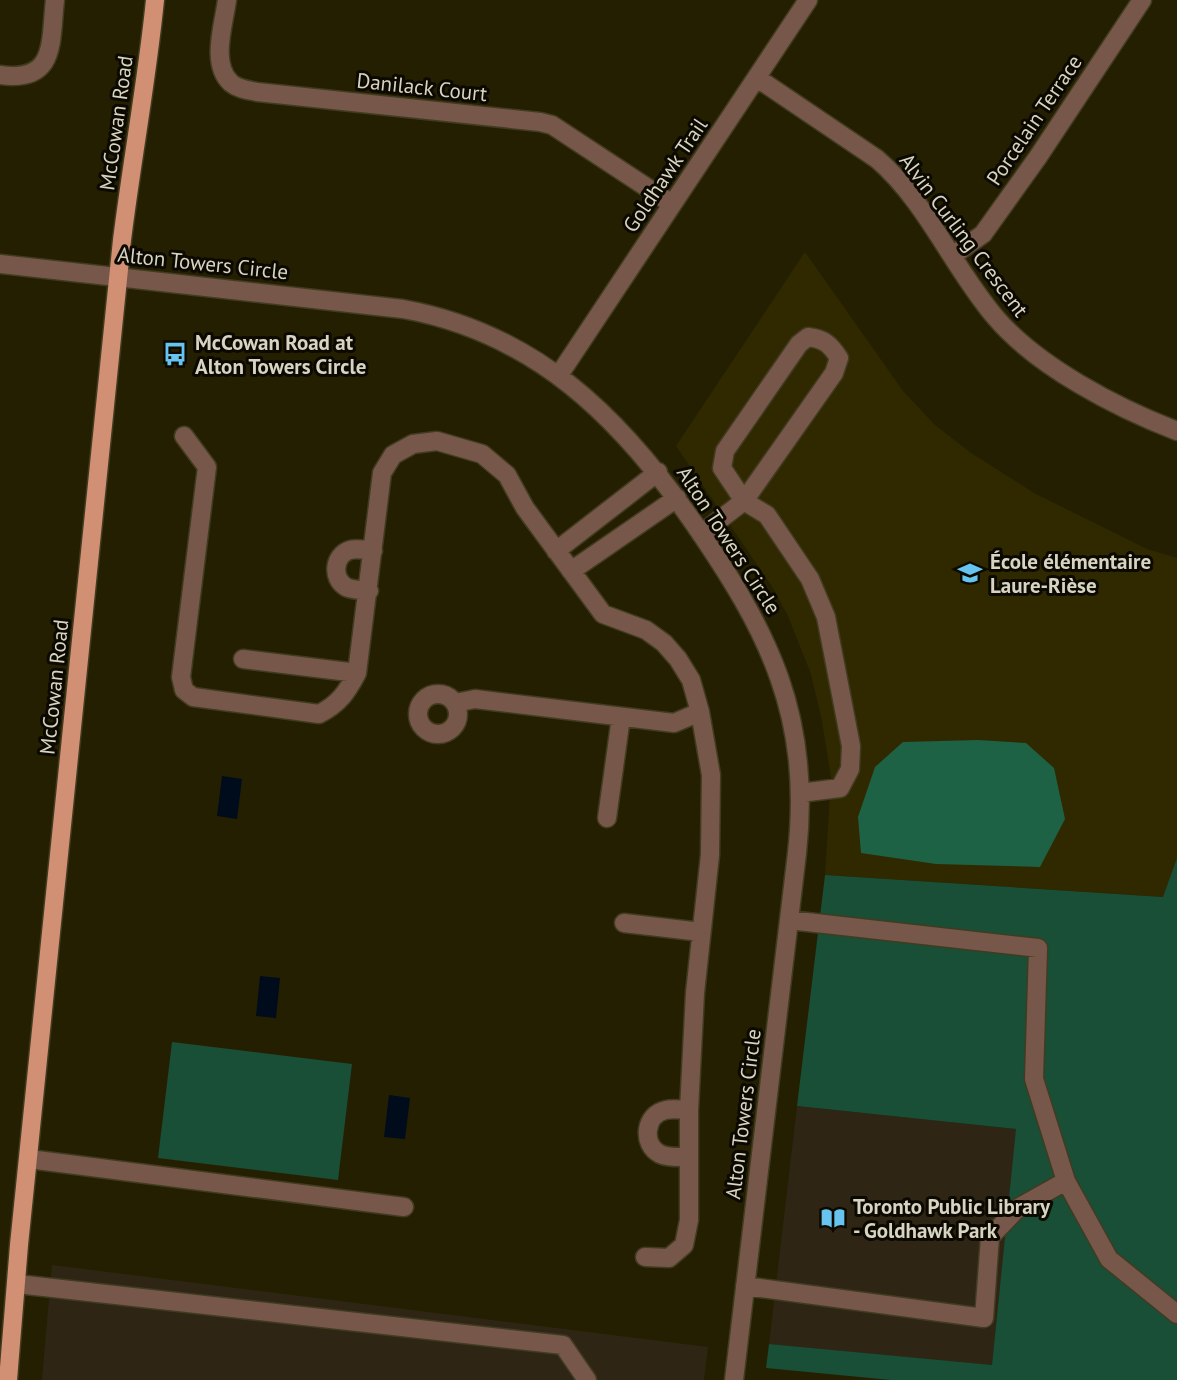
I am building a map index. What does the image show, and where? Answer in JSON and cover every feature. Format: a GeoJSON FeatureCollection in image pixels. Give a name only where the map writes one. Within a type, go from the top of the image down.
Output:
{"type":"FeatureCollection","features":[{"type":"Feature","properties":{"kind":"main road","name":"McCowan Road"},"geometry":{"type":"LineString","coordinates":[[8,1380],[118,277],[155,0]]}},
{"type":"Feature","properties":{"kind":"street"},"geometry":{"type":"LineString","coordinates":[[0,75],[27,76],[41,66],[48,52],[55,0]]}},
{"type":"Feature","properties":{"kind":"street","name":"Danilack Court"},"geometry":{"type":"LineString","coordinates":[[227,0],[220,65],[231,83],[240,88],[552,125],[672,204]]}},
{"type":"Feature","properties":{"kind":"street","name":"Goldhawk Trail"},"geometry":{"type":"LineString","coordinates":[[559,375],[808,0]]}},
{"type":"Feature","properties":{"kind":"street","name":"Porcelain Terrace"},"geometry":{"type":"LineString","coordinates":[[952,256],[983,234],[1038,157],[1142,0]]}},
{"type":"Feature","properties":{"kind":"street","name":"Alvin Curling Crescent"},"geometry":{"type":"LineString","coordinates":[[757,78],[892,172],[995,317],[1034,353],[1097,395],[1177,431]]}},
{"type":"Feature","properties":{"kind":"street","name":"Alton Towers Circle"},"geometry":{"type":"LineString","coordinates":[[0,264],[343,301],[425,313],[492,336],[524,352],[559,375],[612,421],[658,472],[743,597],[773,658],[786,697],[794,735],[800,793],[799,836],[734,1380]]}},
{"type":"Feature","properties":{"kind":"street"},"geometry":{"type":"LineString","coordinates":[[701,534],[744,501],[834,373],[839,358],[822,339],[808,337],[799,344],[725,451],[722,468],[744,501],[766,515],[810,579],[826,617],[851,746],[850,769],[840,788],[800,793]]}},
{"type":"Feature","properties":{"kind":"street"},"geometry":{"type":"LineString","coordinates":[[184,436],[207,467],[181,677],[184,690],[193,697],[319,714],[333,707],[345,695],[357,673],[382,473],[393,455],[413,444],[437,441],[482,454],[507,475],[525,508],[603,614],[646,630],[664,643],[691,680],[700,712],[711,775],[710,855],[695,993],[689,1110],[689,1220],[684,1245],[669,1258],[645,1256]]}},
{"type":"Feature","properties":{"kind":"street"},"geometry":{"type":"LineString","coordinates":[[556,551],[658,472]]}},
{"type":"Feature","properties":{"kind":"street"},"geometry":{"type":"LineString","coordinates":[[571,571],[677,498]]}},
{"type":"Feature","properties":{"kind":"street"},"geometry":{"type":"LineString","coordinates":[[369,590],[345,586],[337,577],[336,565],[338,559],[348,550],[373,551]]}},
{"type":"Feature","properties":{"kind":"street"},"geometry":{"type":"LineString","coordinates":[[243,659],[357,673]]}},
{"type":"Feature","properties":{"kind":"street"},"geometry":{"type":"LineString","coordinates":[[455,703],[475,699],[674,723],[700,712]]}},
{"type":"Feature","properties":{"kind":"street"},"geometry":{"type":"LineString","coordinates":[[607,818],[621,717]]}},
{"type":"Feature","properties":{"kind":"street"},"geometry":{"type":"LineString","coordinates":[[789,920],[1038,948],[1034,1079],[1066,1181],[1109,1259],[1177,1314]]}},
{"type":"Feature","properties":{"kind":"street"},"geometry":{"type":"LineString","coordinates":[[624,923],[701,932]]}},
{"type":"Feature","properties":{"kind":"street"},"geometry":{"type":"LineString","coordinates":[[688,1157],[660,1154],[650,1145],[647,1133],[648,1125],[658,1113],[667,1109],[689,1110]]}},
{"type":"Feature","properties":{"kind":"street"},"geometry":{"type":"LineString","coordinates":[[29,1159],[404,1207]]}},
{"type":"Feature","properties":{"kind":"street"},"geometry":{"type":"LineString","coordinates":[[746,1286],[984,1318],[990,1237],[1018,1208],[1066,1181]]}},
{"type":"Feature","properties":{"kind":"street"},"geometry":{"type":"LineString","coordinates":[[17,1283],[563,1345],[587,1380]]}},
{"type":"Feature","properties":{"kind":"shaded area","name":"École élémentaire Laure-Rièse"},"geometry":{"type":"Polygon","coordinates":[[[805,252],[903,391],[935,425],[971,453],[1034,493],[1147,549],[1177,558],[1177,858],[1164,897],[825,875],[831,777],[811,674],[788,616],[773,588],[676,446],[805,252]]]}},
{"type":"Feature","properties":{"kind":"shaded area"},"geometry":{"type":"Polygon","coordinates":[[[797,1106],[1017,1129],[992,1366],[769,1344],[797,1106]]]}},
{"type":"Feature","properties":{"kind":"shaded area"},"geometry":{"type":"Polygon","coordinates":[[[52,1265],[708,1347],[704,1380],[42,1380],[52,1265]]]}},
{"type":"Feature","properties":{"kind":"green space"},"geometry":{"type":"Polygon","coordinates":[[[978,740],[1026,743],[1054,768],[1065,819],[1040,867],[936,864],[861,853],[858,817],[875,767],[903,742],[978,740]]]}},
{"type":"Feature","properties":{"kind":"green space"},"geometry":{"type":"Polygon","coordinates":[[[1177,858],[1177,1380],[891,1380],[766,1368],[769,1344],[992,1365],[1016,1129],[797,1106],[825,875],[1163,897],[1177,858]]]}},
{"type":"Feature","properties":{"kind":"green space"},"geometry":{"type":"Polygon","coordinates":[[[172,1042],[352,1064],[338,1180],[158,1158],[172,1042]]]}},
{"type":"Feature","properties":{"kind":"water"},"geometry":{"type":"Polygon","coordinates":[[[222,776],[242,779],[237,819],[217,816],[222,776]]]}},
{"type":"Feature","properties":{"kind":"water"},"geometry":{"type":"Polygon","coordinates":[[[260,976],[280,978],[276,1018],[256,1016],[260,976]]]}},
{"type":"Feature","properties":{"kind":"water"},"geometry":{"type":"Polygon","coordinates":[[[389,1095],[410,1098],[405,1139],[384,1137],[389,1095]]]}},
{"type":"Feature","properties":{"kind":"place","name":"McCowan Road at Alton Towers Circle"},"geometry":{"type":"Point","coordinates":[175,354]}},
{"type":"Feature","properties":{"kind":"place","name":"École élémentaire Laure-Rièse"},"geometry":{"type":"Point","coordinates":[970,573]}},
{"type":"Feature","properties":{"kind":"place","name":"Toronto Public Library - Goldhawk Park"},"geometry":{"type":"Point","coordinates":[833,1218]}}]}
